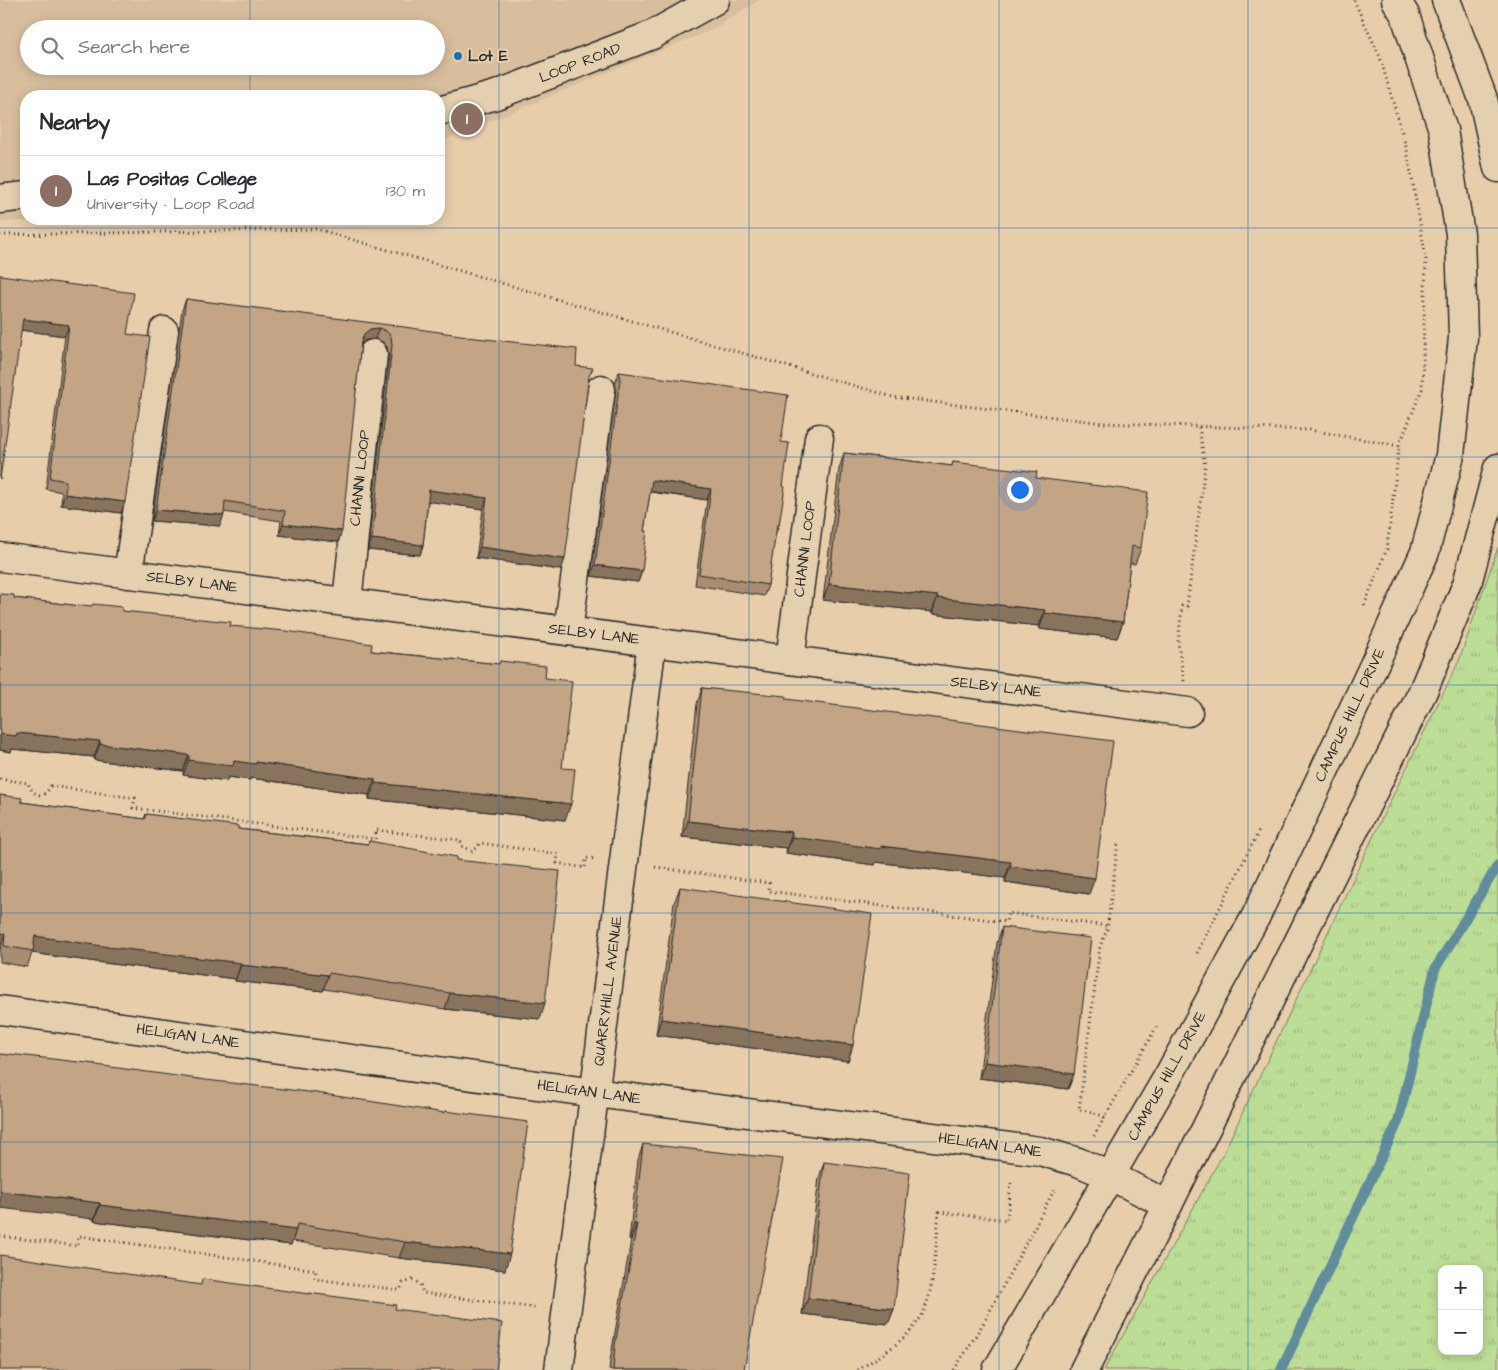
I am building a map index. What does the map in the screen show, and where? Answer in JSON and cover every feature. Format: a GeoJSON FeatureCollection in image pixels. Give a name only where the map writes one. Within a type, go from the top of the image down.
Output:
{"type":"FeatureCollection","features":[{"type":"Feature","properties":{"kind":"street","name":"LOOP ROAD"},"geometry":{"type":"LineString","coordinates":[[445,109],[496,94],[652,35],[715,0]]}},
{"type":"Feature","properties":{"kind":"street","name":"CAMPUS HILL DRIVE"},"geometry":{"type":"LineString","coordinates":[[997,1370],[1170,1073],[1256,916],[1425,552],[1450,455],[1463,338],[1460,234],[1443,130],[1405,15],[1396,0]]}},
{"type":"Feature","properties":{"kind":"street"},"geometry":{"type":"LineString","coordinates":[[1446,0],[1483,99],[1498,168]]}},
{"type":"Feature","properties":{"kind":"street"},"geometry":{"type":"LineString","coordinates":[[0,199],[20,197]]}},
{"type":"Feature","properties":{"kind":"street"},"geometry":{"type":"LineString","coordinates":[[128,574],[164,331]]}},
{"type":"Feature","properties":{"kind":"street","name":"CHANNI LOOP"},"geometry":{"type":"LineString","coordinates":[[347,602],[373,354]]}},
{"type":"Feature","properties":{"kind":"street"},"geometry":{"type":"LineString","coordinates":[[568,631],[601,389]]}},
{"type":"Feature","properties":{"kind":"street","name":"CHANNI LOOP"},"geometry":{"type":"LineString","coordinates":[[790,660],[819,438]]}},
{"type":"Feature","properties":{"kind":"street"},"geometry":{"type":"LineString","coordinates":[[1084,1370],[1423,691],[1467,584],[1498,468]]}},
{"type":"Feature","properties":{"kind":"street","name":"SELBY LANE"},"geometry":{"type":"LineString","coordinates":[[0,557],[1188,712]]}},
{"type":"Feature","properties":{"kind":"street","name":"QUARRYHILL AVENUE"},"geometry":{"type":"LineString","coordinates":[[559,1370],[652,642]]}},
{"type":"Feature","properties":{"kind":"street","name":"HELIGAN LANE"},"geometry":{"type":"LineString","coordinates":[[0,1010],[595,1093],[1040,1151],[1078,1162],[1111,1176],[1168,1205]]}},
{"type":"Feature","properties":{"kind":"path"},"geometry":{"type":"LineString","coordinates":[[1354,0],[1380,57],[1404,141],[1426,258],[1422,389],[1400,446],[1387,549],[1361,611]]}},
{"type":"Feature","properties":{"kind":"path"},"geometry":{"type":"LineString","coordinates":[[0,235],[316,229],[893,397],[1103,423],[1310,430],[1400,446]]}},
{"type":"Feature","properties":{"kind":"path"},"geometry":{"type":"LineString","coordinates":[[1188,712],[1178,643],[1182,606],[1187,606],[1205,466],[1200,427]]}},
{"type":"Feature","properties":{"kind":"path"},"geometry":{"type":"LineString","coordinates":[[0,780],[28,783],[31,791],[42,795],[48,792],[51,786],[135,798],[133,808],[375,839],[376,830],[460,840],[462,846],[472,851],[478,848],[480,844],[558,854],[557,863],[584,868],[586,858],[769,883],[768,891],[996,921],[1006,922],[1008,913],[1107,926]]}},
{"type":"Feature","properties":{"kind":"path"},"geometry":{"type":"LineString","coordinates":[[1196,956],[1262,824]]}},
{"type":"Feature","properties":{"kind":"path"},"geometry":{"type":"LineString","coordinates":[[1118,842],[1107,926],[1100,946],[1079,1110],[1105,1116],[1158,1024]]}},
{"type":"Feature","properties":{"kind":"path"},"geometry":{"type":"LineString","coordinates":[[858,1370],[880,1357],[902,1339],[921,1316],[929,1296],[939,1212],[1007,1220],[1011,1183]]}},
{"type":"Feature","properties":{"kind":"path"},"geometry":{"type":"LineString","coordinates":[[954,1370],[982,1324],[1052,1194]]}},
{"type":"Feature","properties":{"kind":"path"},"geometry":{"type":"LineString","coordinates":[[0,1236],[78,1246],[79,1236],[316,1270],[315,1279],[400,1290],[404,1283],[413,1280],[420,1284],[423,1293],[567,1312]]}},
{"type":"Feature","properties":{"kind":"path"},"geometry":{"type":"LineString","coordinates":[[785,1370],[790,1370]]}},
{"type":"Feature","properties":{"kind":"shaded area"},"geometry":{"type":"Polygon","coordinates":[[[0,0],[759,0],[711,30],[445,140],[445,90],[20,90],[20,221],[0,222],[0,0]]]}},
{"type":"Feature","properties":{"kind":"green space"},"geometry":{"type":"Polygon","coordinates":[[[1498,547],[1498,1370],[1104,1370],[1224,1152],[1382,818],[1459,661],[1498,547]]]}},
{"type":"Feature","properties":{"kind":"building"},"geometry":{"type":"Polygon","coordinates":[[[0,275],[134,293],[127,334],[150,337],[125,502],[65,494],[66,481],[50,478],[69,325],[23,319],[0,479],[0,275]]]}},
{"type":"Feature","properties":{"kind":"building"},"geometry":{"type":"Polygon","coordinates":[[[186,299],[397,326],[467,337],[577,349],[576,366],[593,368],[589,376],[565,559],[480,547],[487,498],[429,490],[423,545],[372,539],[392,345],[391,336],[379,328],[370,329],[364,334],[361,342],[342,531],[283,524],[285,511],[225,501],[224,515],[156,510],[186,299]]]}},
{"type":"Feature","properties":{"kind":"building"},"geometry":{"type":"Polygon","coordinates":[[[619,372],[788,395],[781,442],[789,443],[783,486],[785,487],[768,585],[699,574],[711,489],[652,480],[644,531],[647,531],[642,571],[595,565],[620,380],[619,372]]]}},
{"type":"Feature","properties":{"kind":"building"},"geometry":{"type":"Polygon","coordinates":[[[844,453],[952,466],[953,462],[1037,472],[1036,478],[1148,492],[1141,548],[1132,546],[1123,622],[1045,613],[1045,610],[937,598],[938,596],[829,584],[844,453]]]}},
{"type":"Feature","properties":{"kind":"building"},"geometry":{"type":"Polygon","coordinates":[[[0,594],[14,595],[14,598],[81,606],[92,606],[93,604],[122,607],[122,611],[231,622],[230,626],[286,631],[372,644],[371,651],[499,664],[500,661],[546,666],[545,678],[572,681],[562,768],[575,769],[571,804],[375,783],[375,779],[256,762],[256,764],[234,761],[233,766],[189,760],[189,755],[100,744],[100,741],[17,733],[16,736],[0,734],[0,594]]]}},
{"type":"Feature","properties":{"kind":"building"},"geometry":{"type":"Polygon","coordinates":[[[702,688],[786,696],[786,699],[1113,741],[1095,878],[1010,866],[1011,862],[881,846],[881,849],[792,837],[792,832],[688,821],[702,688]]]}},
{"type":"Feature","properties":{"kind":"building"},"geometry":{"type":"Polygon","coordinates":[[[0,795],[22,798],[21,802],[145,819],[146,814],[238,826],[238,829],[368,844],[369,841],[457,857],[456,860],[560,871],[545,1003],[450,993],[329,973],[328,975],[241,965],[241,963],[35,936],[33,951],[4,946],[5,934],[0,933],[0,795]]]}},
{"type":"Feature","properties":{"kind":"building"},"geometry":{"type":"Polygon","coordinates":[[[680,887],[872,914],[853,1045],[661,1019],[680,887]]]}},
{"type":"Feature","properties":{"kind":"building"},"geometry":{"type":"Polygon","coordinates":[[[1002,927],[1091,938],[1074,1074],[985,1062],[1002,927]]]}},
{"type":"Feature","properties":{"kind":"building"},"geometry":{"type":"Polygon","coordinates":[[[0,1054],[96,1064],[206,1080],[317,1093],[445,1113],[445,1111],[528,1122],[510,1254],[405,1242],[297,1224],[296,1230],[0,1191],[0,1054]]]}},
{"type":"Feature","properties":{"kind":"building"},"geometry":{"type":"Polygon","coordinates":[[[643,1144],[783,1159],[744,1370],[613,1370],[615,1345],[637,1224],[634,1224],[643,1144]]]}},
{"type":"Feature","properties":{"kind":"building"},"geometry":{"type":"Polygon","coordinates":[[[824,1162],[910,1173],[894,1309],[808,1298],[824,1162]]]}},
{"type":"Feature","properties":{"kind":"building"},"geometry":{"type":"Polygon","coordinates":[[[0,1255],[201,1285],[202,1279],[309,1293],[396,1305],[395,1309],[502,1323],[496,1370],[0,1370],[0,1255]]]}},
{"type":"Feature","properties":{"kind":"waterway"},"geometry":{"type":"LineString","coordinates":[[1281,1370],[1398,1122],[1435,969],[1498,865]]}},
{"type":"Feature","properties":{"kind":"place","name":"Lot E"},"geometry":{"type":"Point","coordinates":[458,56]}},
{"type":"Feature","properties":{"kind":"place","name":"Las Positas College"},"geometry":{"type":"Point","coordinates":[467,119]}}]}
